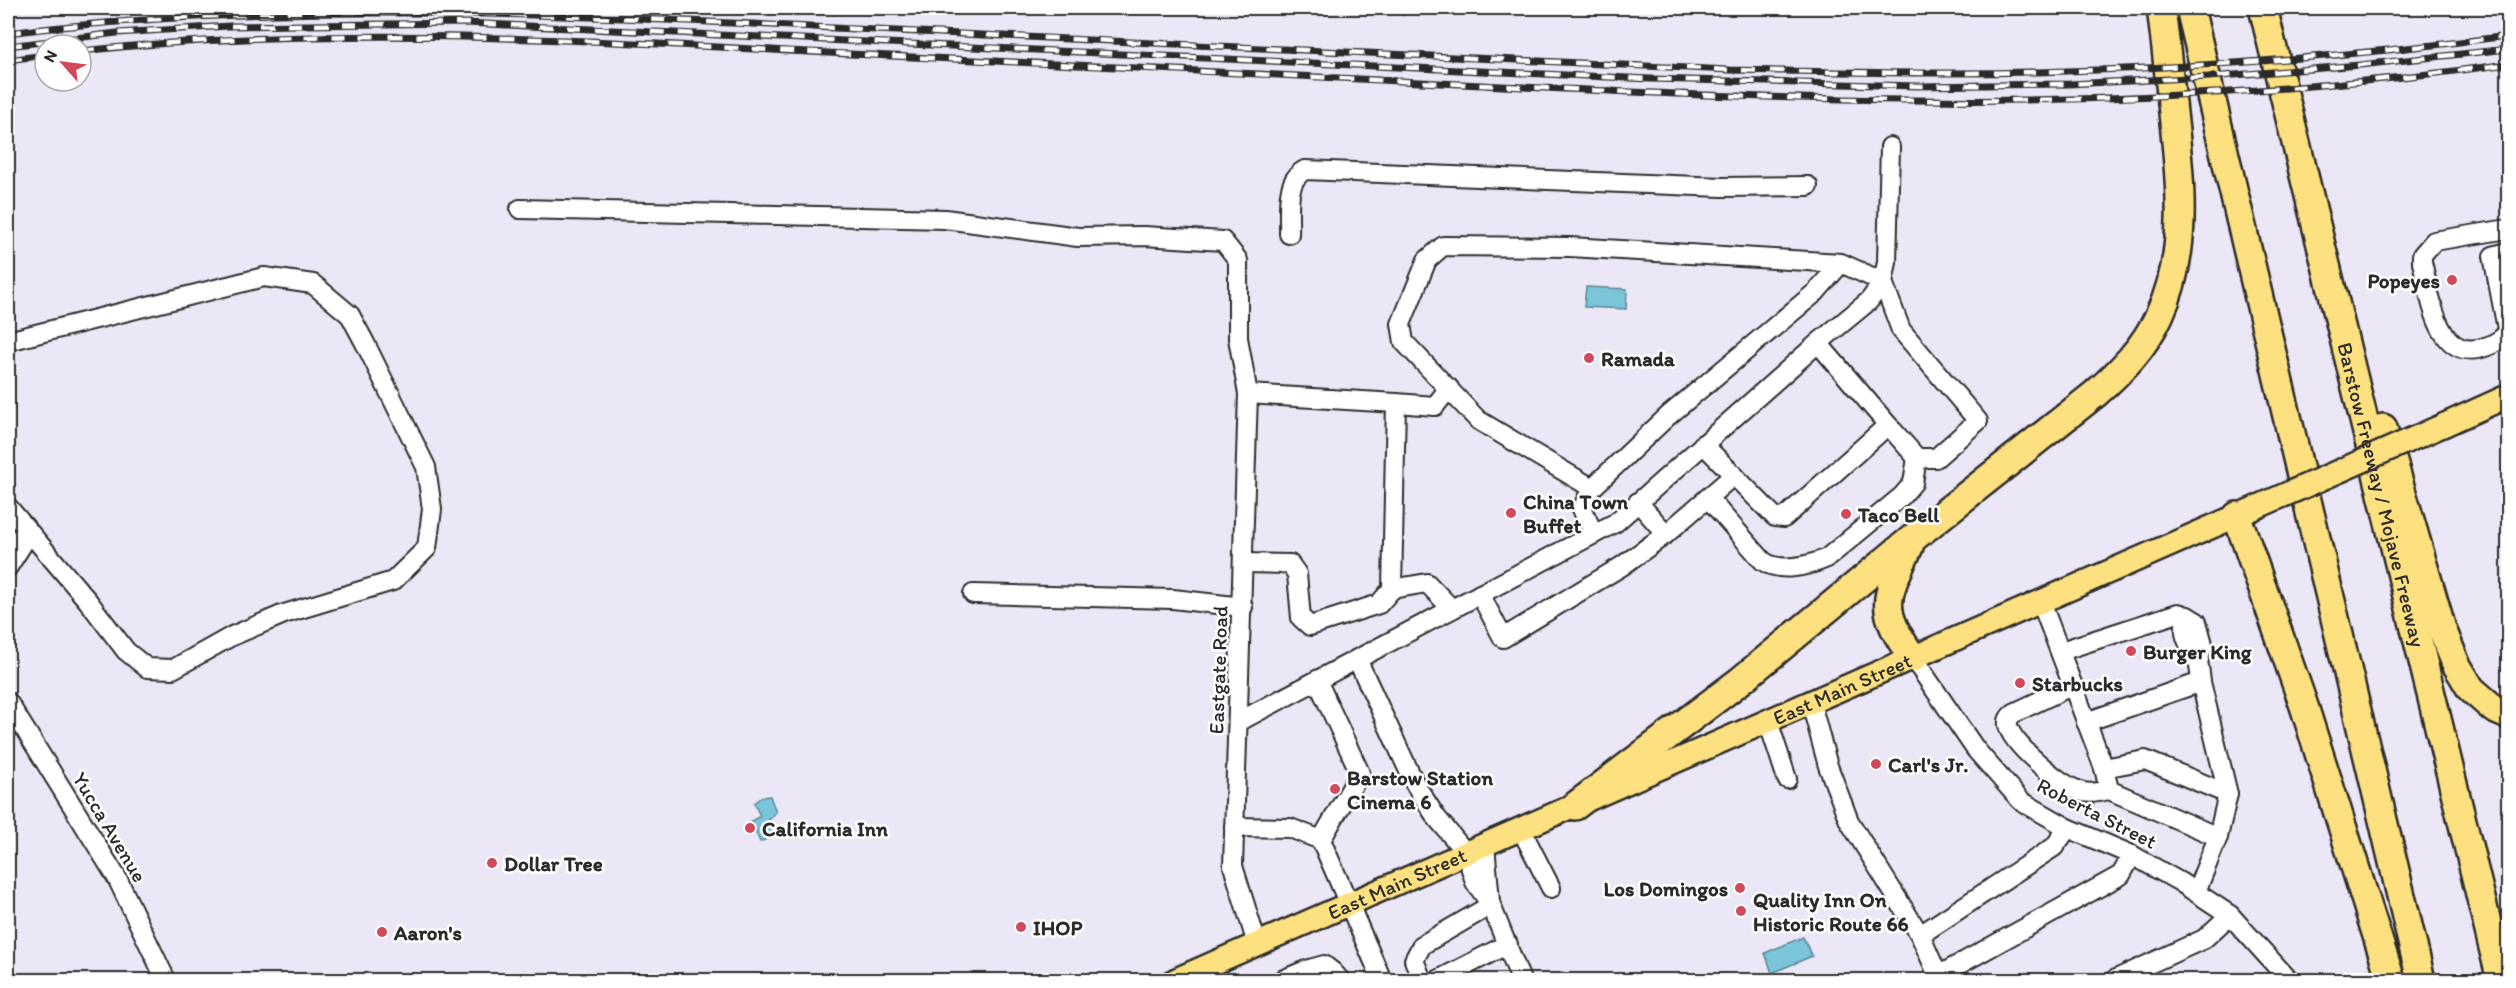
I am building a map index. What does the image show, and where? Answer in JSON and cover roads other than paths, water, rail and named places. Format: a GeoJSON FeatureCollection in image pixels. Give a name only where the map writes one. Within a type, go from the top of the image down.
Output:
{"type":"FeatureCollection","features":[{"type":"Feature","properties":{"kind":"highway"},"geometry":{"type":"LineString","coordinates":[[1575,806],[1740,681],[1913,538],[2123,370],[2142,345],[2159,316],[2172,283],[2181,215],[2180,183],[2161,8]]}},
{"type":"Feature","properties":{"kind":"highway"},"geometry":{"type":"LineString","coordinates":[[2190,8],[2421,981]]}},
{"type":"Feature","properties":{"kind":"highway","name":"Barstow Freeway / Mojave Freeway"},"geometry":{"type":"LineString","coordinates":[[2263,8],[2500,981]]}},
{"type":"Feature","properties":{"kind":"highway"},"geometry":{"type":"LineString","coordinates":[[2352,371],[2379,414],[2442,629],[2456,664],[2470,689],[2494,709],[2508,715]]}},
{"type":"Feature","properties":{"kind":"highway"},"geometry":{"type":"LineString","coordinates":[[2242,514],[2391,981]]}},
{"type":"Feature","properties":{"kind":"highway"},"geometry":{"type":"LineString","coordinates":[[1912,658],[1895,633],[1887,602],[1890,587],[1913,538]]}},
{"type":"Feature","properties":{"kind":"main road","name":"East Main Street"},"geometry":{"type":"LineString","coordinates":[[1175,981],[2508,396]]}},
{"type":"Feature","properties":{"kind":"street"},"geometry":{"type":"LineString","coordinates":[[1818,343],[1917,458],[1935,458],[1978,421],[1901,330],[1884,282],[1887,262],[1890,147]]}},
{"type":"Feature","properties":{"kind":"street"},"geometry":{"type":"LineString","coordinates":[[1289,234],[1290,189],[1297,173],[1305,170],[1722,187],[1808,186]]}},
{"type":"Feature","properties":{"kind":"street","name":"Eastgate Road"},"geometry":{"type":"LineString","coordinates":[[520,209],[945,219],[1078,237],[1144,236],[1223,241],[1238,260],[1238,338],[1248,394],[1233,866],[1257,944]]}},
{"type":"Feature","properties":{"kind":"street"},"geometry":{"type":"LineString","coordinates":[[2508,229],[2434,241],[2422,255],[2440,331],[2447,341],[2459,348],[2474,349],[2488,347],[2508,334],[2493,256],[2508,252]]}},
{"type":"Feature","properties":{"kind":"street"},"geometry":{"type":"LineString","coordinates":[[1592,488],[1478,420],[1404,342],[1401,324],[1427,261],[1443,246],[1570,247],[1841,263],[1884,282]]}},
{"type":"Feature","properties":{"kind":"street"},"geometry":{"type":"LineString","coordinates":[[1594,534],[1582,509],[1592,488],[1668,416],[1816,292],[1841,263]]}},
{"type":"Feature","properties":{"kind":"street"},"geometry":{"type":"LineString","coordinates":[[8,341],[264,277],[313,285],[350,315],[365,343],[426,466],[432,509],[427,548],[393,581],[284,614],[232,636],[173,669],[147,668],[126,651],[88,601],[8,507]]}},
{"type":"Feature","properties":{"kind":"street"},"geometry":{"type":"LineString","coordinates":[[1238,722],[1615,522],[1869,301],[1884,282]]}},
{"type":"Feature","properties":{"kind":"street"},"geometry":{"type":"LineString","coordinates":[[1248,394],[1435,406],[1449,388]]}},
{"type":"Feature","properties":{"kind":"street"},"geometry":{"type":"LineString","coordinates":[[1392,589],[1396,403]]}},
{"type":"Feature","properties":{"kind":"street"},"geometry":{"type":"LineString","coordinates":[[1703,444],[1775,517],[1784,519],[1888,425]]}},
{"type":"Feature","properties":{"kind":"street"},"geometry":{"type":"LineString","coordinates":[[1708,498],[1769,566],[1778,568],[1816,563],[1827,558],[1902,496],[1913,483],[1917,458]]}},
{"type":"Feature","properties":{"kind":"street"},"geometry":{"type":"LineString","coordinates":[[1480,594],[1503,638],[1622,566],[1666,534],[1734,475]]}},
{"type":"Feature","properties":{"kind":"street"},"geometry":{"type":"LineString","coordinates":[[1638,502],[1666,534]]}},
{"type":"Feature","properties":{"kind":"street"},"geometry":{"type":"LineString","coordinates":[[8,544],[29,534]]}},
{"type":"Feature","properties":{"kind":"street"},"geometry":{"type":"LineString","coordinates":[[8,567],[29,534]]}},
{"type":"Feature","properties":{"kind":"street"},"geometry":{"type":"LineString","coordinates":[[1244,562],[1290,564],[1297,574],[1300,618],[1310,626],[1379,604],[1392,589],[1427,583],[1452,609]]}},
{"type":"Feature","properties":{"kind":"street"},"geometry":{"type":"LineString","coordinates":[[973,594],[1173,599],[1242,607]]}},
{"type":"Feature","properties":{"kind":"street"},"geometry":{"type":"LineString","coordinates":[[2041,602],[2104,768],[2109,790]]}},
{"type":"Feature","properties":{"kind":"street"},"geometry":{"type":"LineString","coordinates":[[2061,651],[2178,613],[2187,616],[2184,626],[2188,646],[2198,663],[2228,794],[2218,837],[2196,892]]}},
{"type":"Feature","properties":{"kind":"street","name":"Roberta Street"},"geometry":{"type":"LineString","coordinates":[[1912,658],[1976,750],[2021,801],[2068,828],[2132,855],[2196,892],[2230,915],[2289,981]]}},
{"type":"Feature","properties":{"kind":"street"},"geometry":{"type":"LineString","coordinates":[[1357,659],[1414,784],[1436,817],[1475,849],[1486,877],[1491,905],[1521,981]]}},
{"type":"Feature","properties":{"kind":"street"},"geometry":{"type":"LineString","coordinates":[[1317,680],[1360,773],[1321,840]]}},
{"type":"Feature","properties":{"kind":"street"},"geometry":{"type":"LineString","coordinates":[[2086,722],[2201,682]]}},
{"type":"Feature","properties":{"kind":"street"},"geometry":{"type":"LineString","coordinates":[[2073,685],[2009,717],[2008,724],[2013,738],[2057,779],[2078,791],[2091,794],[2109,790],[2218,837]]}},
{"type":"Feature","properties":{"kind":"street","name":"Yucca Avenue"},"geometry":{"type":"LineString","coordinates":[[8,702],[117,878],[166,981]]}},
{"type":"Feature","properties":{"kind":"street"},"geometry":{"type":"LineString","coordinates":[[1811,703],[1828,766],[1848,821],[1920,935],[1939,978],[2121,874],[2132,855]]}},
{"type":"Feature","properties":{"kind":"street"},"geometry":{"type":"LineString","coordinates":[[1768,722],[1787,779]]}},
{"type":"Feature","properties":{"kind":"street"},"geometry":{"type":"LineString","coordinates":[[2104,768],[2145,760],[2228,794]]}},
{"type":"Feature","properties":{"kind":"street"},"geometry":{"type":"LineString","coordinates":[[1234,827],[1290,828],[1321,840],[1382,981]]}},
{"type":"Feature","properties":{"kind":"street"},"geometry":{"type":"LineString","coordinates":[[1920,935],[2054,847],[2068,828]]}},
{"type":"Feature","properties":{"kind":"street"},"geometry":{"type":"LineString","coordinates":[[1521,829],[1551,888]]}},
{"type":"Feature","properties":{"kind":"street"},"geometry":{"type":"LineString","coordinates":[[1422,981],[1414,960],[1422,945],[1491,905]]}},
{"type":"Feature","properties":{"kind":"street"},"geometry":{"type":"LineString","coordinates":[[2114,981],[2204,939],[2230,915]]}},
{"type":"Feature","properties":{"kind":"street"},"geometry":{"type":"LineString","coordinates":[[1438,981],[1508,944]]}},
{"type":"Feature","properties":{"kind":"street"},"geometry":{"type":"LineString","coordinates":[[1282,981],[1324,965],[1340,981]]}},
{"type":"Feature","properties":{"kind":"water"},"geometry":{"type":"Polygon","coordinates":[[[1586,287],[1627,289],[1626,309],[1584,307],[1586,287]]]}},
{"type":"Feature","properties":{"kind":"water"},"geometry":{"type":"Polygon","coordinates":[[[770,796],[776,812],[769,820],[776,835],[760,842],[751,821],[760,816],[754,803],[761,797],[770,796]]]}},
{"type":"Feature","properties":{"kind":"water"},"geometry":{"type":"Polygon","coordinates":[[[1803,937],[1812,956],[1772,973],[1765,953],[1803,937]]]}},
{"type":"Feature","properties":{"kind":"waterway"},"geometry":{"type":"LineString","coordinates":[[1403,13],[1406,8]]}},
{"type":"Feature","properties":{"kind":"railway"},"geometry":{"type":"LineString","coordinates":[[8,33],[209,16],[309,13],[510,14],[1730,70],[1940,73],[2066,71],[2232,63],[2398,49],[2508,36]]}},
{"type":"Feature","properties":{"kind":"railway"},"geometry":{"type":"LineString","coordinates":[[8,46],[117,33],[229,26],[466,23],[1650,79],[1918,86],[2069,84],[2209,77],[2360,65],[2508,49]]}},
{"type":"Feature","properties":{"kind":"railway"},"geometry":{"type":"LineString","coordinates":[[93,50],[273,38],[465,37],[658,44],[1685,94],[1986,100],[2136,97],[2285,88],[2508,64]]}},
{"type":"Feature","properties":{"kind":"railway"},"geometry":{"type":"LineString","coordinates":[[8,60],[33,57]]}},
{"type":"Feature","properties":{"kind":"place","name":"Popeyes"},"geometry":{"type":"Point","coordinates":[2452,280]}},
{"type":"Feature","properties":{"kind":"place","name":"Ramada"},"geometry":{"type":"Point","coordinates":[1589,358]}},
{"type":"Feature","properties":{"kind":"place","name":"China Town Buffet"},"geometry":{"type":"Point","coordinates":[1511,513]}},
{"type":"Feature","properties":{"kind":"place","name":"Taco Bell"},"geometry":{"type":"Point","coordinates":[1846,514]}},
{"type":"Feature","properties":{"kind":"place","name":"Burger King"},"geometry":{"type":"Point","coordinates":[2131,651]}},
{"type":"Feature","properties":{"kind":"place","name":"Starbucks"},"geometry":{"type":"Point","coordinates":[2020,683]}},
{"type":"Feature","properties":{"kind":"place","name":"Carl's Jr."},"geometry":{"type":"Point","coordinates":[1876,764]}},
{"type":"Feature","properties":{"kind":"place","name":"Barstow Station Cinema 6"},"geometry":{"type":"Point","coordinates":[1335,789]}},
{"type":"Feature","properties":{"kind":"place","name":"California Inn"},"geometry":{"type":"Point","coordinates":[750,828]}},
{"type":"Feature","properties":{"kind":"place","name":"Dollar Tree"},"geometry":{"type":"Point","coordinates":[492,863]}},
{"type":"Feature","properties":{"kind":"place","name":"Los Domingos"},"geometry":{"type":"Point","coordinates":[1740,888]}},
{"type":"Feature","properties":{"kind":"place","name":"Quality Inn On Historic Route 66"},"geometry":{"type":"Point","coordinates":[1741,911]}},
{"type":"Feature","properties":{"kind":"place","name":"IHOP"},"geometry":{"type":"Point","coordinates":[1021,927]}},
{"type":"Feature","properties":{"kind":"place","name":"Aaron's"},"geometry":{"type":"Point","coordinates":[382,932]}}]}
